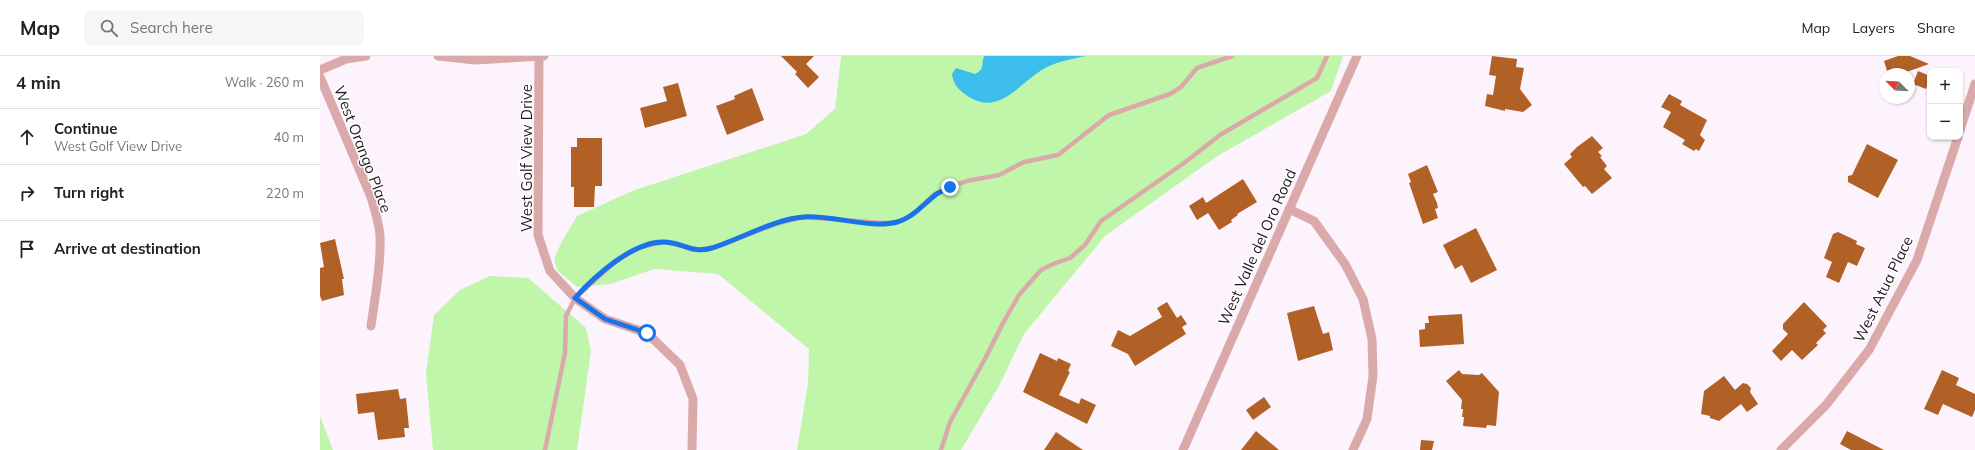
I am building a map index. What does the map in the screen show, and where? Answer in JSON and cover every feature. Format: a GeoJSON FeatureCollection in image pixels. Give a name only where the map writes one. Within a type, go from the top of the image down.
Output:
{"type":"FeatureCollection","features":[{"type":"Feature","properties":{"kind":"street"},"geometry":{"type":"LineString","coordinates":[[320,70],[346,59],[366,56]]}},
{"type":"Feature","properties":{"kind":"street"},"geometry":{"type":"LineString","coordinates":[[438,56],[475,60],[541,56]]}},
{"type":"Feature","properties":{"kind":"street","name":"West Golf View Drive"},"geometry":{"type":"LineString","coordinates":[[541,56],[538,235],[550,271],[575,298],[605,319],[647,333],[680,365],[693,399],[692,450]]}},
{"type":"Feature","properties":{"kind":"street","name":"West Valle del Oro Road"},"geometry":{"type":"LineString","coordinates":[[1183,450],[1357,56]]}},
{"type":"Feature","properties":{"kind":"street","name":"West Orango Place"},"geometry":{"type":"LineString","coordinates":[[320,77],[371,197],[376,215],[380,236],[379,261],[371,326]]}},
{"type":"Feature","properties":{"kind":"street"},"geometry":{"type":"LineString","coordinates":[[1963,121],[1975,84]]}},
{"type":"Feature","properties":{"kind":"street","name":"West Atua Place"},"geometry":{"type":"LineString","coordinates":[[1781,450],[1826,404],[1870,350],[1917,260],[1957,140]]}},
{"type":"Feature","properties":{"kind":"street"},"geometry":{"type":"LineString","coordinates":[[1290,209],[1314,221],[1345,264],[1363,299],[1372,339],[1373,376],[1366,419],[1353,450]]}},
{"type":"Feature","properties":{"kind":"lane"},"geometry":{"type":"LineString","coordinates":[[545,450],[565,353],[566,316],[575,298],[617,260],[641,247],[654,243],[670,242],[698,251],[711,248],[779,223],[803,217],[884,223],[898,222],[912,215],[936,194],[950,187],[967,181],[999,175],[1024,162],[1058,155],[1109,115],[1170,94],[1180,87],[1197,68],[1232,56]]}},
{"type":"Feature","properties":{"kind":"lane"},"geometry":{"type":"LineString","coordinates":[[941,450],[950,422],[1003,323],[1019,295],[1041,270],[1070,258],[1085,245],[1102,221],[1184,163],[1220,135],[1317,78],[1327,56]]}},
{"type":"Feature","properties":{"kind":"green space"},"geometry":{"type":"Polygon","coordinates":[[[841,56],[1343,56],[1331,91],[1216,157],[1105,236],[1024,334],[999,386],[961,450],[797,450],[808,383],[809,349],[718,274],[654,269],[611,284],[577,287],[557,270],[554,259],[561,243],[577,216],[632,191],[806,134],[835,109],[841,56]]]}},
{"type":"Feature","properties":{"kind":"green space"},"geometry":{"type":"Polygon","coordinates":[[[490,276],[528,278],[586,328],[591,351],[577,450],[433,450],[426,374],[434,315],[460,290],[490,276]]]}},
{"type":"Feature","properties":{"kind":"green space"},"geometry":{"type":"Polygon","coordinates":[[[320,416],[333,450],[320,450],[320,416]]]}},
{"type":"Feature","properties":{"kind":"water"},"geometry":{"type":"Polygon","coordinates":[[[984,56],[1086,56],[1047,67],[1011,94],[991,102],[981,102],[969,97],[960,90],[956,85],[952,74],[956,68],[975,74],[981,68],[984,56]]]}},
{"type":"Feature","properties":{"kind":"building"},"geometry":{"type":"Polygon","coordinates":[[[781,56],[814,56],[806,64],[819,77],[808,88],[795,74],[797,72],[781,56]]]}},
{"type":"Feature","properties":{"kind":"building"},"geometry":{"type":"Polygon","coordinates":[[[1492,56],[1517,59],[1516,67],[1524,68],[1520,89],[1532,105],[1523,112],[1505,109],[1505,111],[1485,106],[1487,94],[1493,95],[1496,76],[1489,75],[1492,56]]]}},
{"type":"Feature","properties":{"kind":"building"},"geometry":{"type":"Polygon","coordinates":[[[1898,56],[1910,56],[1929,64],[1915,69],[1886,68],[1884,61],[1898,56]]]}},
{"type":"Feature","properties":{"kind":"building"},"geometry":{"type":"Polygon","coordinates":[[[1918,71],[1927,75],[1926,89],[1915,85],[1915,79],[1918,71]]]}},
{"type":"Feature","properties":{"kind":"building"},"geometry":{"type":"Polygon","coordinates":[[[678,83],[687,116],[645,128],[640,108],[667,101],[663,87],[678,83]]]}},
{"type":"Feature","properties":{"kind":"building"},"geometry":{"type":"Polygon","coordinates":[[[752,88],[764,120],[727,135],[716,106],[735,99],[734,96],[752,88]]]}},
{"type":"Feature","properties":{"kind":"building"},"geometry":{"type":"Polygon","coordinates":[[[1669,94],[1682,101],[1680,105],[1707,120],[1700,135],[1705,140],[1699,151],[1696,149],[1694,151],[1682,144],[1685,140],[1663,127],[1671,112],[1661,107],[1669,94]]]}},
{"type":"Feature","properties":{"kind":"building"},"geometry":{"type":"Polygon","coordinates":[[[1592,136],[1603,148],[1598,152],[1602,156],[1600,157],[1607,166],[1604,169],[1612,178],[1592,194],[1585,186],[1583,187],[1564,164],[1572,157],[1570,154],[1577,147],[1592,136]]]}},
{"type":"Feature","properties":{"kind":"building"},"geometry":{"type":"Polygon","coordinates":[[[577,138],[602,138],[602,186],[595,186],[594,207],[574,207],[574,187],[571,187],[571,147],[577,147],[577,138]]]}},
{"type":"Feature","properties":{"kind":"building"},"geometry":{"type":"Polygon","coordinates":[[[1867,144],[1898,160],[1878,198],[1848,182],[1848,176],[1852,175],[1867,144]]]}},
{"type":"Feature","properties":{"kind":"building"},"geometry":{"type":"Polygon","coordinates":[[[1427,165],[1438,192],[1433,194],[1437,203],[1438,208],[1435,209],[1438,218],[1423,224],[1409,183],[1411,182],[1408,174],[1427,165]]]}},
{"type":"Feature","properties":{"kind":"building"},"geometry":{"type":"Polygon","coordinates":[[[1243,179],[1257,202],[1237,214],[1238,215],[1231,220],[1232,222],[1219,230],[1208,213],[1197,220],[1189,206],[1203,197],[1206,203],[1243,179]]]}},
{"type":"Feature","properties":{"kind":"building"},"geometry":{"type":"Polygon","coordinates":[[[1476,228],[1497,270],[1471,283],[1462,265],[1455,269],[1443,245],[1476,228]]]}},
{"type":"Feature","properties":{"kind":"building"},"geometry":{"type":"Polygon","coordinates":[[[1838,232],[1857,241],[1856,244],[1865,248],[1857,266],[1848,262],[1839,283],[1826,277],[1832,262],[1824,258],[1833,234],[1838,232]]]}},
{"type":"Feature","properties":{"kind":"building"},"geometry":{"type":"Polygon","coordinates":[[[335,239],[344,279],[342,279],[344,295],[322,301],[320,296],[320,268],[324,267],[320,243],[335,239]]]}},
{"type":"Feature","properties":{"kind":"building"},"geometry":{"type":"Polygon","coordinates":[[[1167,302],[1177,318],[1181,315],[1187,324],[1182,327],[1186,334],[1135,366],[1128,354],[1111,346],[1118,330],[1130,336],[1162,317],[1157,308],[1167,302]]]}},
{"type":"Feature","properties":{"kind":"building"},"geometry":{"type":"Polygon","coordinates":[[[1804,302],[1827,326],[1823,330],[1826,333],[1816,343],[1818,345],[1802,360],[1792,350],[1781,361],[1772,351],[1788,334],[1783,329],[1783,324],[1804,302]]]}},
{"type":"Feature","properties":{"kind":"building"},"geometry":{"type":"Polygon","coordinates":[[[1314,306],[1323,334],[1329,332],[1333,350],[1298,361],[1287,313],[1314,306]]]}},
{"type":"Feature","properties":{"kind":"building"},"geometry":{"type":"Polygon","coordinates":[[[1462,314],[1464,344],[1420,347],[1419,330],[1425,329],[1425,323],[1429,323],[1428,316],[1462,314]]]}},
{"type":"Feature","properties":{"kind":"building"},"geometry":{"type":"Polygon","coordinates":[[[1040,353],[1057,361],[1058,358],[1071,364],[1068,371],[1070,372],[1059,395],[1079,404],[1081,398],[1096,405],[1087,424],[1023,392],[1040,353]]]}},
{"type":"Feature","properties":{"kind":"building"},"geometry":{"type":"Polygon","coordinates":[[[1459,370],[1462,374],[1479,375],[1482,373],[1499,392],[1496,426],[1487,425],[1486,428],[1463,426],[1464,417],[1462,417],[1463,409],[1461,409],[1462,400],[1446,381],[1459,370]]]}},
{"type":"Feature","properties":{"kind":"building"},"geometry":{"type":"Polygon","coordinates":[[[1942,370],[1959,378],[1956,385],[1975,394],[1975,410],[1972,417],[1943,404],[1938,415],[1924,409],[1942,370]]]}},
{"type":"Feature","properties":{"kind":"building"},"geometry":{"type":"Polygon","coordinates":[[[1724,376],[1735,390],[1743,383],[1747,384],[1751,388],[1750,392],[1758,404],[1747,412],[1741,404],[1719,421],[1710,418],[1710,416],[1701,414],[1704,391],[1724,376]]]}},
{"type":"Feature","properties":{"kind":"building"},"geometry":{"type":"Polygon","coordinates":[[[398,389],[400,399],[406,398],[409,428],[404,428],[405,437],[378,440],[374,412],[358,414],[356,394],[398,389]]]}},
{"type":"Feature","properties":{"kind":"building"},"geometry":{"type":"Polygon","coordinates":[[[1264,397],[1271,407],[1253,420],[1246,410],[1264,397]]]}},
{"type":"Feature","properties":{"kind":"building"},"geometry":{"type":"Polygon","coordinates":[[[1256,431],[1279,450],[1241,450],[1256,431]]]}},
{"type":"Feature","properties":{"kind":"building"},"geometry":{"type":"Polygon","coordinates":[[[1847,431],[1884,450],[1851,450],[1840,444],[1847,431]]]}},
{"type":"Feature","properties":{"kind":"building"},"geometry":{"type":"Polygon","coordinates":[[[1056,432],[1083,450],[1044,450],[1056,432]]]}},
{"type":"Feature","properties":{"kind":"building"},"geometry":{"type":"Polygon","coordinates":[[[1421,440],[1434,441],[1432,450],[1420,450],[1421,440]]]}},
{"type":"Feature","properties":{"kind":"route"},"geometry":{"type":"LineString","coordinates":[[647,333],[605,319],[575,298],[617,260],[641,247],[654,243],[670,242],[698,251],[711,248],[791,219],[803,217],[884,223],[898,222],[912,215],[936,194],[950,187]]}}]}
